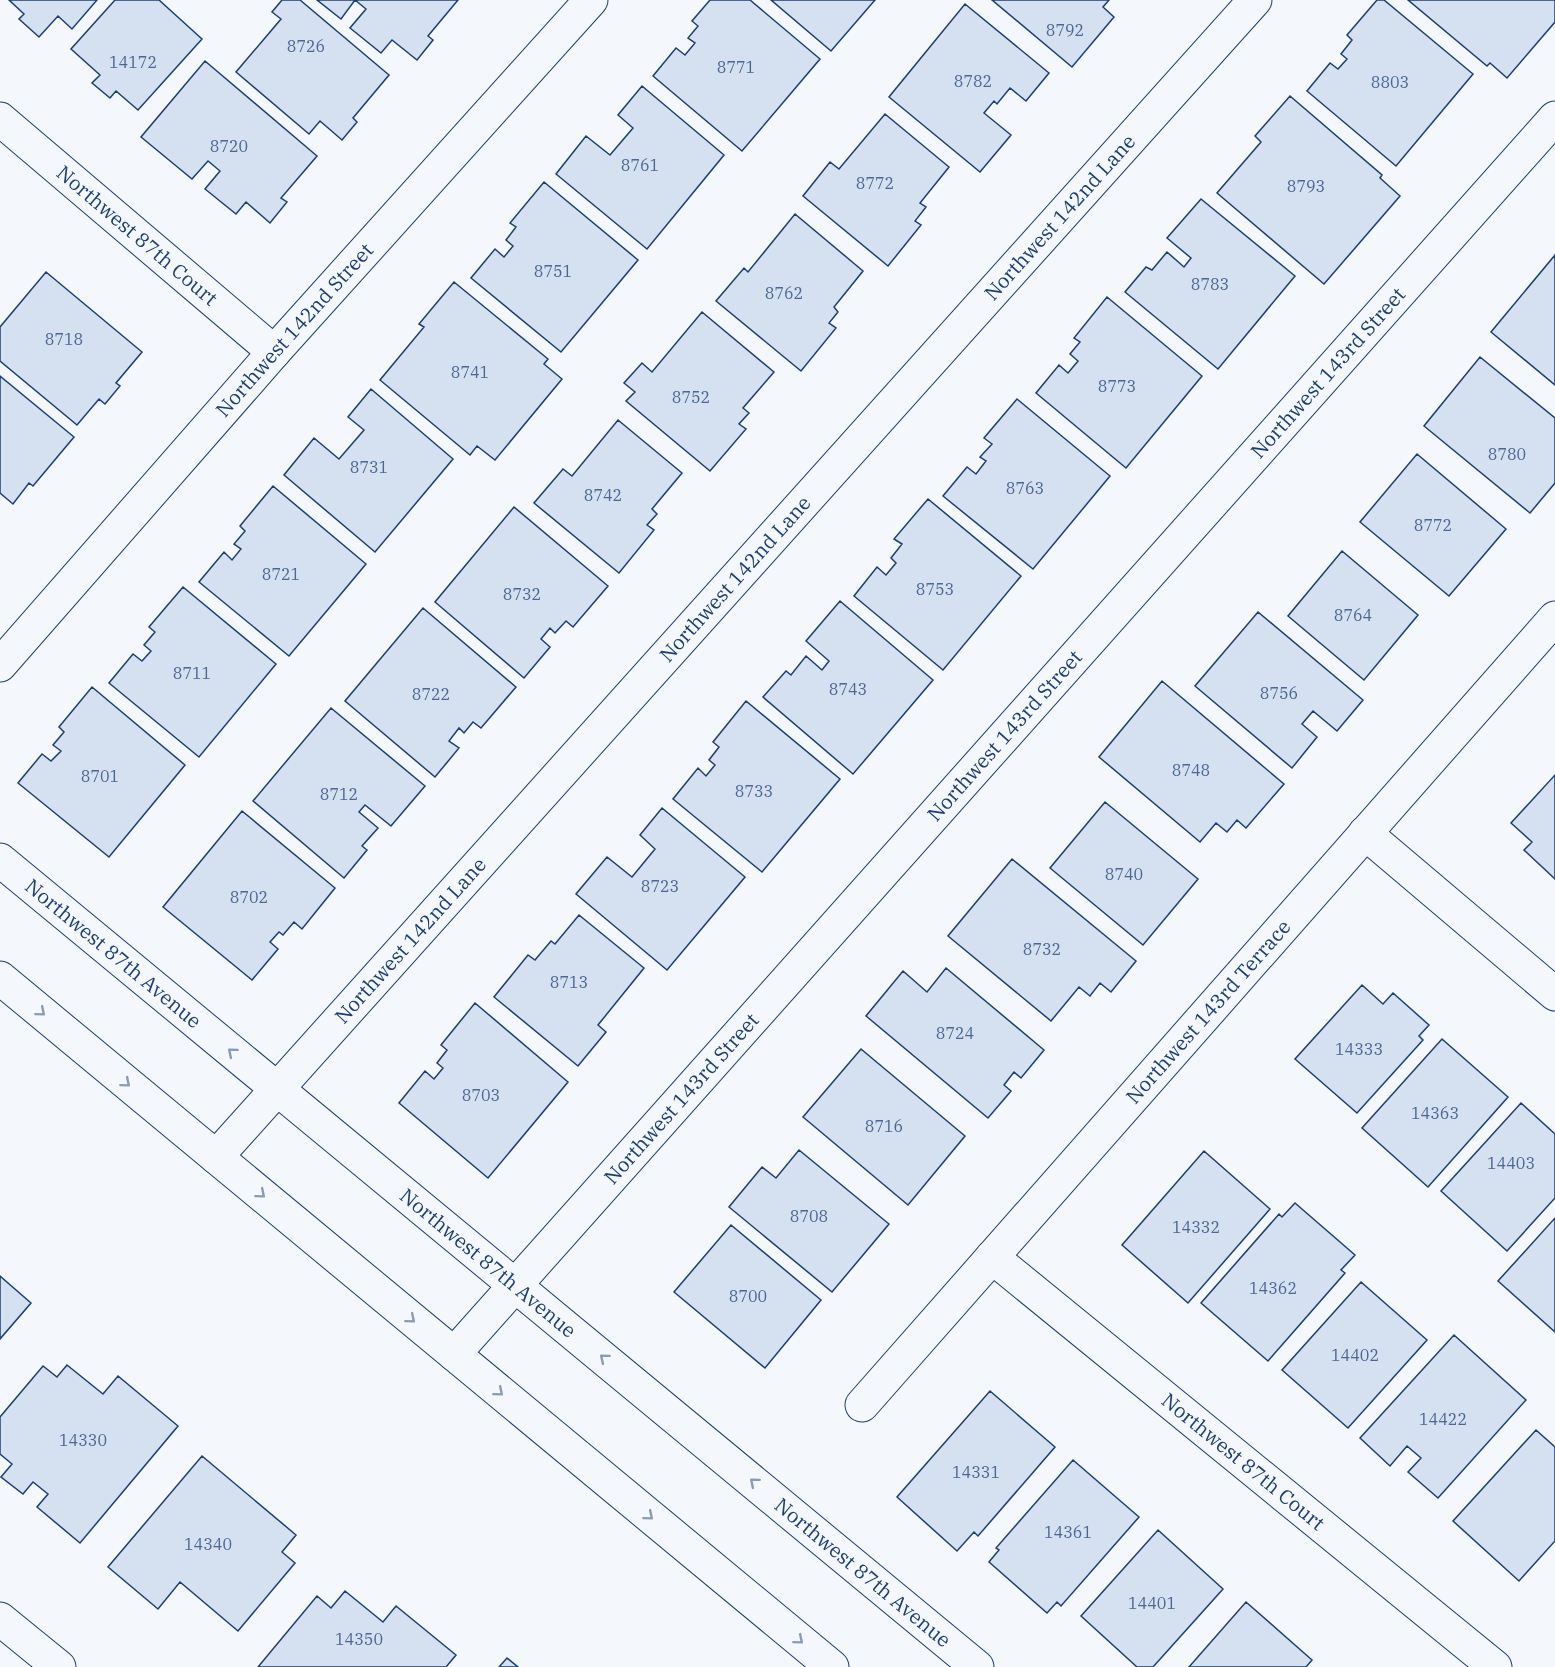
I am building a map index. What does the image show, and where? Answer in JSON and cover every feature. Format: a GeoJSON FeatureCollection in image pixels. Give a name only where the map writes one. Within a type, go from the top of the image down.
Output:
{"type":"FeatureCollection","features":[{"type":"Feature","properties":{"kind":"street","name":"Northwest 142nd Street"},"geometry":{"type":"LineString","coordinates":[[0,665],[274,352],[591,0]]}},
{"type":"Feature","properties":{"kind":"street","name":"Northwest 142nd Lane"},"geometry":{"type":"LineString","coordinates":[[216,1157],[1254,0]]}},
{"type":"Feature","properties":{"kind":"street","name":"Northwest 143rd Street"},"geometry":{"type":"LineString","coordinates":[[454,1354],[1555,118]]}},
{"type":"Feature","properties":{"kind":"street","name":"Northwest 87th Court"},"geometry":{"type":"LineString","coordinates":[[0,119],[274,352]]}},
{"type":"Feature","properties":{"kind":"street","name":"Northwest 143rd Terrace"},"geometry":{"type":"LineString","coordinates":[[862,1405],[1555,618]]}},
{"type":"Feature","properties":{"kind":"street"},"geometry":{"type":"LineString","coordinates":[[1365,833],[1555,994]]}},
{"type":"Feature","properties":{"kind":"street","name":"Northwest 87th Avenue"},"geometry":{"type":"LineString","coordinates":[[0,860],[977,1667]]}},
{"type":"Feature","properties":{"kind":"street"},"geometry":{"type":"LineString","coordinates":[[0,978],[832,1667]]}},
{"type":"Feature","properties":{"kind":"street","name":"Northwest 87th Court"},"geometry":{"type":"LineString","coordinates":[[992,1257],[1496,1667]]}},
{"type":"Feature","properties":{"kind":"street"},"geometry":{"type":"LineString","coordinates":[[0,1619],[59,1667]]}},
{"type":"Feature","properties":{"kind":"building"},"geometry":{"type":"Polygon","coordinates":[[[9,0],[97,0],[72,29],[58,16],[39,37],[19,19],[24,14],[9,0]]]}},
{"type":"Feature","properties":{"kind":"building"},"geometry":{"type":"Polygon","coordinates":[[[115,0],[159,0],[202,39],[138,110],[116,91],[110,98],[92,83],[100,75],[71,49],[115,0]]]}},
{"type":"Feature","properties":{"kind":"building"},"geometry":{"type":"Polygon","coordinates":[[[282,0],[300,0],[389,75],[353,118],[357,122],[342,140],[320,121],[309,134],[236,72],[281,19],[272,12],[282,0]]]}},
{"type":"Feature","properties":{"kind":"building"},"geometry":{"type":"Polygon","coordinates":[[[317,0],[355,0],[341,19],[317,0]]]}},
{"type":"Feature","properties":{"kind":"building"},"geometry":{"type":"Polygon","coordinates":[[[355,0],[458,0],[428,36],[433,40],[417,60],[392,40],[381,53],[350,28],[366,9],[355,0]]]}},
{"type":"Feature","properties":{"kind":"building"},"geometry":{"type":"Polygon","coordinates":[[[710,0],[750,0],[820,59],[742,151],[653,76],[676,48],[685,55],[695,43],[688,38],[698,26],[692,21],[710,0]]]}},
{"type":"Feature","properties":{"kind":"building"},"geometry":{"type":"Polygon","coordinates":[[[771,0],[875,0],[831,51],[771,0]]]}},
{"type":"Feature","properties":{"kind":"building"},"geometry":{"type":"Polygon","coordinates":[[[992,0],[1109,0],[1103,7],[1114,17],[1072,67],[992,0]]]}},
{"type":"Feature","properties":{"kind":"building"},"geometry":{"type":"Polygon","coordinates":[[[1377,0],[1384,0],[1473,74],[1396,166],[1307,91],[1330,63],[1338,69],[1347,59],[1341,54],[1352,40],[1347,35],[1377,0]]]}},
{"type":"Feature","properties":{"kind":"building"},"geometry":{"type":"Polygon","coordinates":[[[1408,0],[1555,0],[1555,22],[1507,78],[1490,63],[1487,66],[1408,0]]]}},
{"type":"Feature","properties":{"kind":"building"},"geometry":{"type":"Polygon","coordinates":[[[965,4],[1049,73],[1026,101],[1010,88],[997,104],[994,101],[984,113],[1011,135],[980,172],[889,97],[965,4]]]}},
{"type":"Feature","properties":{"kind":"building"},"geometry":{"type":"Polygon","coordinates":[[[205,61],[317,156],[281,198],[287,202],[270,223],[246,202],[236,214],[205,189],[220,171],[208,161],[192,179],[141,137],[205,61]]]}},
{"type":"Feature","properties":{"kind":"building"},"geometry":{"type":"Polygon","coordinates":[[[642,86],[724,155],[647,249],[556,174],[586,136],[610,155],[633,128],[618,115],[642,86]]]}},
{"type":"Feature","properties":{"kind":"building"},"geometry":{"type":"Polygon","coordinates":[[[1290,96],[1382,175],[1380,178],[1400,196],[1324,284],[1217,193],[1261,142],[1255,136],[1290,96]]]}},
{"type":"Feature","properties":{"kind":"building"},"geometry":{"type":"Polygon","coordinates":[[[885,114],[949,167],[920,203],[926,207],[915,221],[921,225],[888,266],[803,196],[830,162],[839,169],[885,114]]]}},
{"type":"Feature","properties":{"kind":"building"},"geometry":{"type":"Polygon","coordinates":[[[544,182],[638,260],[561,352],[471,278],[495,249],[504,257],[513,246],[506,240],[516,227],[510,223],[544,182]]]}},
{"type":"Feature","properties":{"kind":"building"},"geometry":{"type":"Polygon","coordinates":[[[1201,199],[1295,276],[1218,369],[1125,292],[1146,267],[1152,270],[1167,252],[1184,267],[1191,258],[1167,238],[1201,199]]]}},
{"type":"Feature","properties":{"kind":"building"},"geometry":{"type":"Polygon","coordinates":[[[795,214],[863,271],[834,307],[838,312],[829,323],[836,328],[801,371],[716,301],[744,268],[748,272],[795,214]]]}},
{"type":"Feature","properties":{"kind":"building"},"geometry":{"type":"Polygon","coordinates":[[[1555,255],[1555,385],[1491,332],[1555,255]]]}},
{"type":"Feature","properties":{"kind":"building"},"geometry":{"type":"Polygon","coordinates":[[[46,272],[142,352],[116,383],[120,386],[105,404],[99,399],[77,425],[0,361],[0,327],[46,272]]]}},
{"type":"Feature","properties":{"kind":"building"},"geometry":{"type":"Polygon","coordinates":[[[454,282],[548,359],[544,364],[562,379],[495,460],[477,446],[470,455],[380,380],[424,327],[419,324],[454,282]]]}},
{"type":"Feature","properties":{"kind":"building"},"geometry":{"type":"Polygon","coordinates":[[[1107,297],[1202,376],[1126,468],[1036,393],[1059,365],[1068,373],[1078,361],[1070,354],[1080,342],[1074,338],[1107,297]]]}},
{"type":"Feature","properties":{"kind":"building"},"geometry":{"type":"Polygon","coordinates":[[[702,312],[774,372],[743,408],[749,413],[739,424],[746,429],[710,471],[626,401],[635,392],[624,383],[642,363],[652,372],[702,312]]]}},
{"type":"Feature","properties":{"kind":"building"},"geometry":{"type":"Polygon","coordinates":[[[1480,357],[1555,418],[1555,483],[1530,513],[1424,426],[1480,357]]]}},
{"type":"Feature","properties":{"kind":"building"},"geometry":{"type":"Polygon","coordinates":[[[0,376],[74,437],[33,486],[29,483],[13,504],[0,493],[0,376]]]}},
{"type":"Feature","properties":{"kind":"building"},"geometry":{"type":"Polygon","coordinates":[[[371,389],[453,459],[375,552],[284,475],[314,438],[339,459],[364,430],[348,417],[371,389]]]}},
{"type":"Feature","properties":{"kind":"building"},"geometry":{"type":"Polygon","coordinates":[[[1017,399],[1110,476],[1033,569],[943,496],[967,467],[976,474],[986,461],[980,457],[992,444],[984,438],[1017,399]]]}},
{"type":"Feature","properties":{"kind":"building"},"geometry":{"type":"Polygon","coordinates":[[[618,420],[682,473],[652,509],[657,514],[647,525],[654,530],[619,573],[534,503],[563,469],[572,476],[618,420]]]}},
{"type":"Feature","properties":{"kind":"building"},"geometry":{"type":"Polygon","coordinates":[[[1417,454],[1506,529],[1449,596],[1360,522],[1417,454]]]}},
{"type":"Feature","properties":{"kind":"building"},"geometry":{"type":"Polygon","coordinates":[[[273,486],[366,564],[289,656],[199,582],[224,552],[232,560],[241,549],[234,544],[245,531],[240,526],[273,486]]]}},
{"type":"Feature","properties":{"kind":"building"},"geometry":{"type":"Polygon","coordinates":[[[928,499],[1021,576],[943,670],[854,596],[877,567],[886,575],[896,563],[891,558],[902,544],[894,539],[928,499]]]}},
{"type":"Feature","properties":{"kind":"building"},"geometry":{"type":"Polygon","coordinates":[[[514,507],[608,586],[573,627],[566,621],[555,633],[550,628],[541,639],[550,647],[524,678],[435,602],[514,507]]]}},
{"type":"Feature","properties":{"kind":"building"},"geometry":{"type":"Polygon","coordinates":[[[1342,551],[1418,615],[1364,680],[1288,616],[1342,551]]]}},
{"type":"Feature","properties":{"kind":"building"},"geometry":{"type":"Polygon","coordinates":[[[183,587],[276,664],[199,757],[109,683],[133,654],[142,661],[151,651],[144,645],[155,632],[149,627],[183,587]]]}},
{"type":"Feature","properties":{"kind":"building"},"geometry":{"type":"Polygon","coordinates":[[[840,601],[933,680],[853,774],[763,697],[786,671],[791,675],[806,656],[822,670],[829,661],[806,641],[840,601]]]}},
{"type":"Feature","properties":{"kind":"building"},"geometry":{"type":"Polygon","coordinates":[[[423,608],[516,687],[481,728],[473,722],[464,733],[459,728],[449,741],[459,748],[435,777],[345,701],[423,608]]]}},
{"type":"Feature","properties":{"kind":"building"},"geometry":{"type":"Polygon","coordinates":[[[1258,612],[1363,700],[1337,731],[1313,711],[1302,724],[1317,737],[1292,768],[1195,686],[1258,612]]]}},
{"type":"Feature","properties":{"kind":"building"},"geometry":{"type":"Polygon","coordinates":[[[1162,681],[1284,784],[1246,828],[1237,820],[1227,832],[1216,823],[1200,842],[1099,757],[1162,681]]]}},
{"type":"Feature","properties":{"kind":"building"},"geometry":{"type":"Polygon","coordinates":[[[92,687],[185,765],[109,857],[18,783],[42,754],[51,761],[61,751],[53,745],[64,732],[59,727],[92,687]]]}},
{"type":"Feature","properties":{"kind":"building"},"geometry":{"type":"Polygon","coordinates":[[[746,701],[840,779],[762,872],[673,799],[698,768],[706,776],[715,765],[709,760],[719,747],[713,742],[746,701]]]}},
{"type":"Feature","properties":{"kind":"building"},"geometry":{"type":"Polygon","coordinates":[[[331,708],[425,786],[391,826],[365,805],[359,812],[378,828],[362,846],[367,850],[344,878],[253,801],[331,708]]]}},
{"type":"Feature","properties":{"kind":"building"},"geometry":{"type":"Polygon","coordinates":[[[1555,775],[1555,879],[1524,850],[1532,842],[1511,823],[1555,775]]]}},
{"type":"Feature","properties":{"kind":"building"},"geometry":{"type":"Polygon","coordinates":[[[1105,802],[1198,879],[1143,945],[1050,868],[1105,802]]]}},
{"type":"Feature","properties":{"kind":"building"},"geometry":{"type":"Polygon","coordinates":[[[662,808],[745,877],[667,970],[576,894],[607,857],[632,877],[655,849],[640,835],[662,808]]]}},
{"type":"Feature","properties":{"kind":"building"},"geometry":{"type":"Polygon","coordinates":[[[242,811],[335,888],[302,929],[294,922],[283,935],[279,932],[270,942],[278,949],[252,980],[163,907],[242,811]]]}},
{"type":"Feature","properties":{"kind":"building"},"geometry":{"type":"Polygon","coordinates":[[[1012,859],[1136,961],[1111,992],[1100,983],[1090,996],[1079,987],[1051,1021],[948,936],[1012,859]]]}},
{"type":"Feature","properties":{"kind":"building"},"geometry":{"type":"Polygon","coordinates":[[[579,915],[644,968],[598,1025],[606,1032],[578,1066],[494,997],[528,955],[535,960],[551,941],[555,944],[579,915]]]}},
{"type":"Feature","properties":{"kind":"building"},"geometry":{"type":"Polygon","coordinates":[[[946,968],[1044,1050],[1021,1078],[1014,1072],[1004,1085],[1011,1091],[988,1118],[866,1016],[903,971],[927,992],[946,968]]]}},
{"type":"Feature","properties":{"kind":"building"},"geometry":{"type":"Polygon","coordinates":[[[1362,985],[1383,1004],[1393,993],[1429,1025],[1419,1036],[1423,1040],[1357,1113],[1295,1059],[1362,985]]]}},
{"type":"Feature","properties":{"kind":"building"},"geometry":{"type":"Polygon","coordinates":[[[475,1003],[568,1082],[488,1178],[399,1103],[425,1071],[434,1079],[443,1068],[437,1063],[447,1050],[441,1045],[475,1003]]]}},
{"type":"Feature","properties":{"kind":"building"},"geometry":{"type":"Polygon","coordinates":[[[1442,1039],[1508,1097],[1428,1187],[1362,1128],[1442,1039]]]}},
{"type":"Feature","properties":{"kind":"building"},"geometry":{"type":"Polygon","coordinates":[[[861,1049],[965,1136],[908,1205],[803,1117],[861,1049]]]}},
{"type":"Feature","properties":{"kind":"building"},"geometry":{"type":"Polygon","coordinates":[[[1521,1103],[1555,1134],[1555,1198],[1507,1251],[1441,1191],[1521,1103]]]}},
{"type":"Feature","properties":{"kind":"building"},"geometry":{"type":"Polygon","coordinates":[[[799,1150],[889,1224],[832,1292],[729,1207],[762,1167],[776,1178],[799,1150]]]}},
{"type":"Feature","properties":{"kind":"building"},"geometry":{"type":"Polygon","coordinates":[[[1204,1151],[1270,1209],[1188,1303],[1122,1245],[1204,1151]]]}},
{"type":"Feature","properties":{"kind":"building"},"geometry":{"type":"Polygon","coordinates":[[[1295,1203],[1355,1255],[1341,1270],[1345,1273],[1268,1361],[1201,1303],[1279,1214],[1282,1217],[1295,1203]]]}},
{"type":"Feature","properties":{"kind":"building"},"geometry":{"type":"Polygon","coordinates":[[[1555,1218],[1555,1332],[1498,1281],[1555,1218]]]}},
{"type":"Feature","properties":{"kind":"building"},"geometry":{"type":"Polygon","coordinates":[[[731,1225],[821,1300],[765,1368],[674,1292],[731,1225]]]}},
{"type":"Feature","properties":{"kind":"building"},"geometry":{"type":"Polygon","coordinates":[[[0,1276],[31,1303],[0,1339],[0,1276]]]}},
{"type":"Feature","properties":{"kind":"building"},"geometry":{"type":"Polygon","coordinates":[[[1361,1282],[1427,1340],[1348,1428],[1282,1370],[1361,1282]]]}},
{"type":"Feature","properties":{"kind":"building"},"geometry":{"type":"Polygon","coordinates":[[[1454,1335],[1526,1400],[1438,1498],[1408,1472],[1421,1458],[1407,1446],[1390,1466],[1360,1438],[1454,1335]]]}},
{"type":"Feature","properties":{"kind":"building"},"geometry":{"type":"Polygon","coordinates":[[[67,1365],[103,1394],[118,1376],[178,1426],[80,1543],[37,1507],[48,1494],[33,1482],[23,1494],[1,1477],[12,1464],[0,1454],[0,1417],[43,1366],[57,1377],[67,1365]]]}},
{"type":"Feature","properties":{"kind":"building"},"geometry":{"type":"Polygon","coordinates":[[[990,1391],[1055,1447],[978,1536],[974,1532],[957,1551],[897,1497],[990,1391]]]}},
{"type":"Feature","properties":{"kind":"building"},"geometry":{"type":"Polygon","coordinates":[[[1536,1430],[1555,1447],[1555,1541],[1519,1581],[1453,1521],[1536,1430]]]}},
{"type":"Feature","properties":{"kind":"building"},"geometry":{"type":"Polygon","coordinates":[[[202,1456],[296,1535],[282,1552],[295,1563],[238,1631],[180,1582],[158,1609],[108,1567],[202,1456]]]}},
{"type":"Feature","properties":{"kind":"building"},"geometry":{"type":"Polygon","coordinates":[[[1073,1460],[1139,1517],[1061,1606],[1057,1602],[1047,1613],[989,1562],[999,1550],[996,1548],[1073,1460]]]}},
{"type":"Feature","properties":{"kind":"building"},"geometry":{"type":"Polygon","coordinates":[[[1158,1530],[1223,1589],[1153,1667],[1137,1667],[1081,1616],[1158,1530]]]}},
{"type":"Feature","properties":{"kind":"building"},"geometry":{"type":"Polygon","coordinates":[[[345,1591],[383,1622],[396,1606],[456,1655],[446,1667],[258,1667],[317,1596],[331,1608],[345,1591]]]}},
{"type":"Feature","properties":{"kind":"building"},"geometry":{"type":"Polygon","coordinates":[[[1246,1602],[1312,1660],[1306,1667],[1189,1667],[1246,1602]]]}},
{"type":"Feature","properties":{"kind":"building"},"geometry":{"type":"Polygon","coordinates":[[[507,1658],[518,1667],[499,1667],[507,1658]]]}}]}
